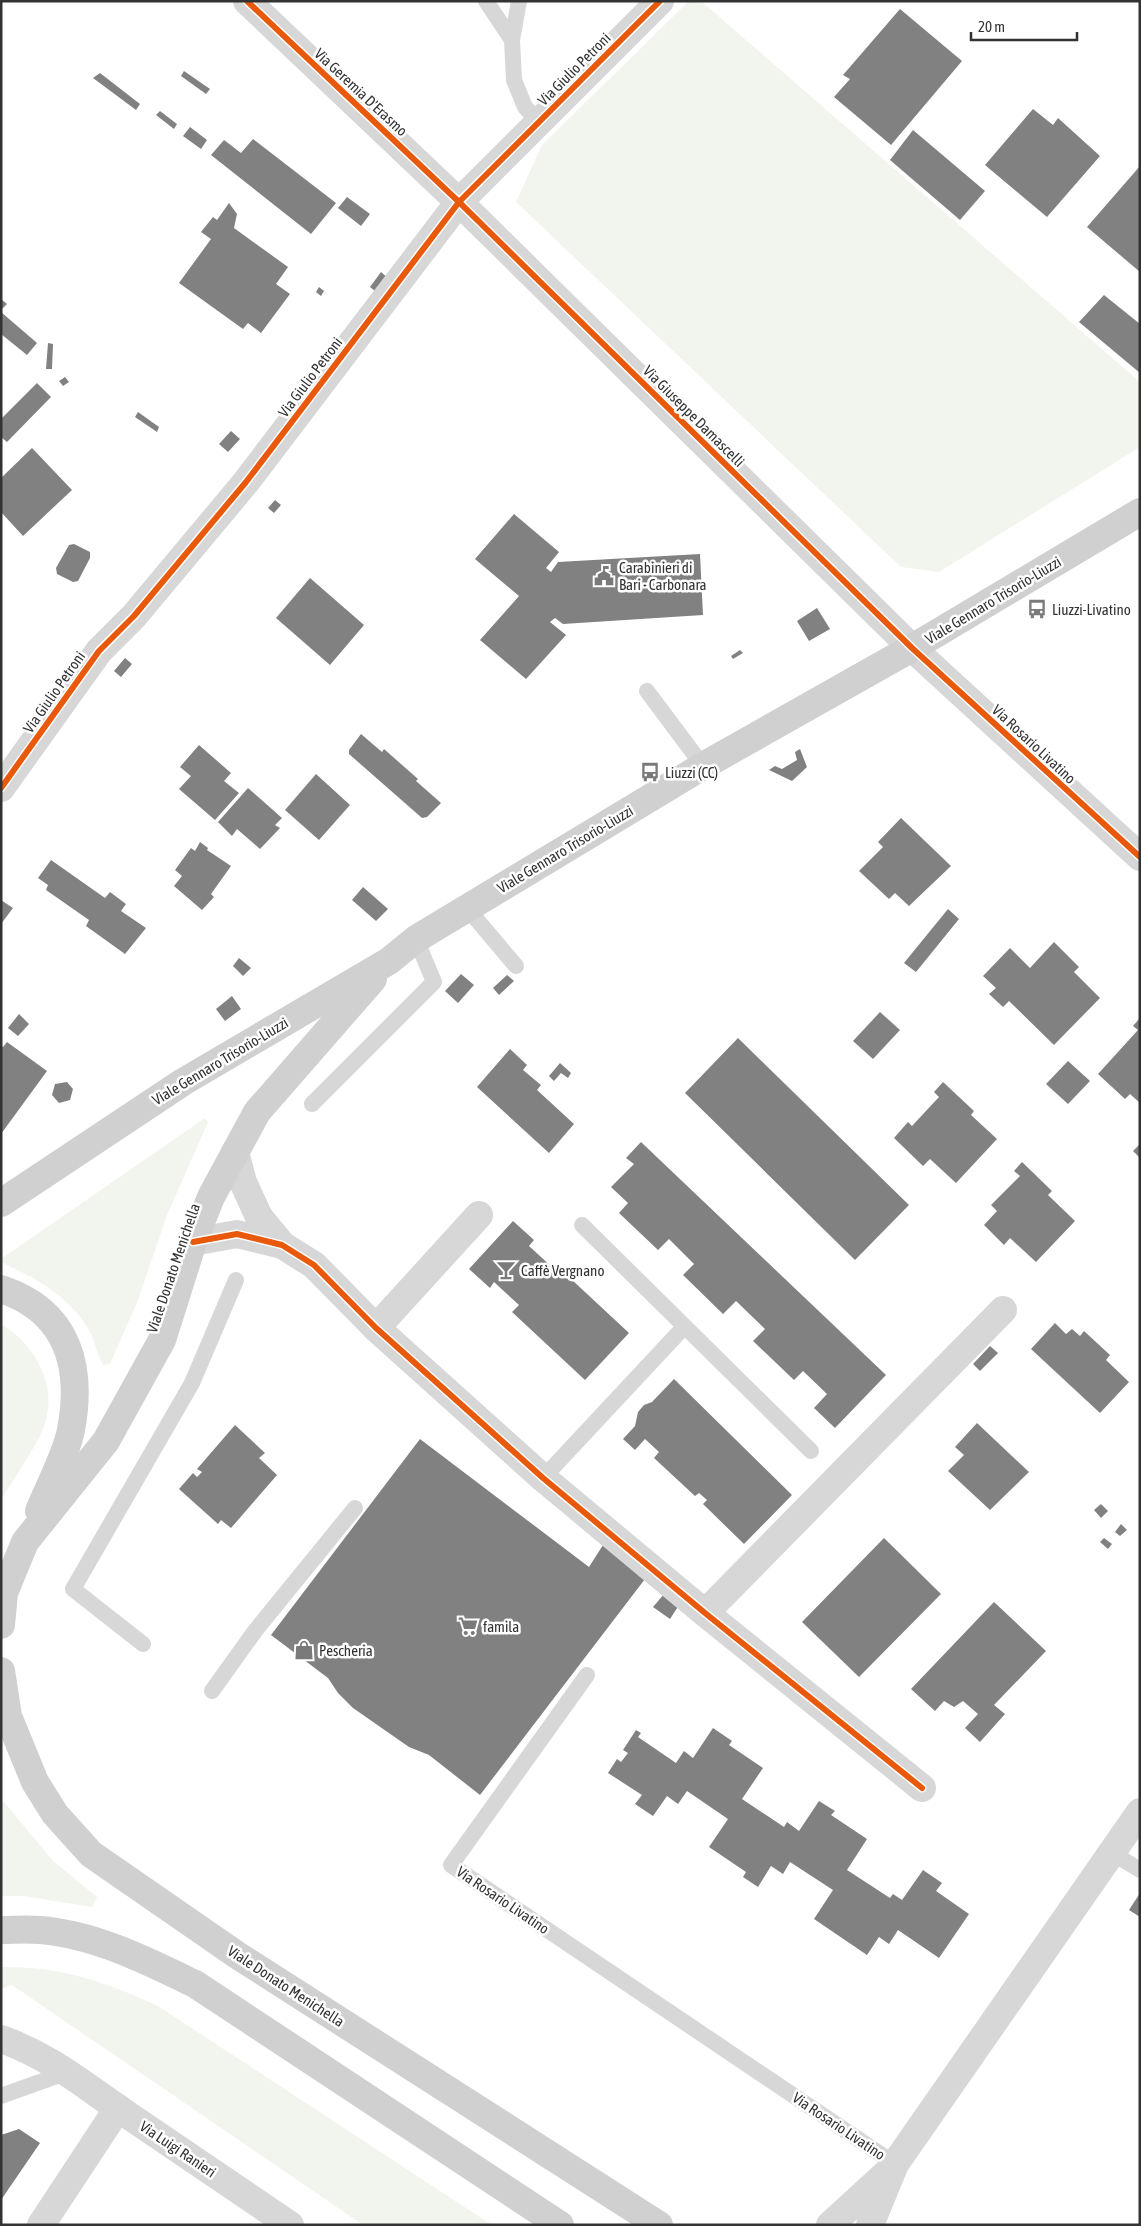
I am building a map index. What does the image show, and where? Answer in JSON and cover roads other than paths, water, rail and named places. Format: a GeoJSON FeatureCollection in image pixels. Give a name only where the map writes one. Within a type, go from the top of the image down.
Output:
{"type":"FeatureCollection","features":[{"type":"Feature","properties":{"kind":"main road","name":"Viale Gennaro Trisorio-Liuzzi"},"geometry":{"type":"LineString","coordinates":[[1,1203],[183,1082],[389,961],[416,940],[467,908],[703,766],[912,648],[1140,512]]}},
{"type":"Feature","properties":{"kind":"main road","name":"Viale Donato Menichella"},"geometry":{"type":"LineString","coordinates":[[1,1625],[4,1594],[25,1542],[106,1441],[162,1340],[192,1242],[234,1152],[257,1112],[389,961]]}},
{"type":"Feature","properties":{"kind":"main road"},"geometry":{"type":"LineString","coordinates":[[1,1289],[12,1293],[50,1316],[68,1346],[76,1386],[71,1431],[25,1542]]}},
{"type":"Feature","properties":{"kind":"main road","name":"Viale Donato Menichella"},"geometry":{"type":"LineString","coordinates":[[1,1671],[8,1716],[35,1782],[55,1814],[91,1854],[237,1955],[659,2225]]}},
{"type":"Feature","properties":{"kind":"main road"},"geometry":{"type":"LineString","coordinates":[[1,1930],[40,1930],[76,1937],[137,1957],[195,1984],[560,2225]]}},
{"type":"Feature","properties":{"kind":"street","name":"Via Geremia D'Erasmo"},"geometry":{"type":"LineString","coordinates":[[247,1],[459,202]]}},
{"type":"Feature","properties":{"kind":"street","name":"Via Giulio Petroni"},"geometry":{"type":"LineString","coordinates":[[1,788],[99,651],[134,616],[246,482],[459,202],[660,1]]}},
{"type":"Feature","properties":{"kind":"street","name":"Via Giuseppe Damascelli"},"geometry":{"type":"LineString","coordinates":[[459,202],[912,648]]}},
{"type":"Feature","properties":{"kind":"street","name":"Via Rosario Livatino"},"geometry":{"type":"LineString","coordinates":[[912,648],[1140,857]]}},
{"type":"Feature","properties":{"kind":"street"},"geometry":{"type":"LineString","coordinates":[[234,1152],[243,1182],[259,1217],[282,1246]]}},
{"type":"Feature","properties":{"kind":"street"},"geometry":{"type":"LineString","coordinates":[[376,1328],[479,1215]]}},
{"type":"Feature","properties":{"kind":"street"},"geometry":{"type":"LineString","coordinates":[[192,1242],[237,1234],[282,1246],[314,1265],[376,1328],[543,1478],[705,1613],[922,1788]]}},
{"type":"Feature","properties":{"kind":"street"},"geometry":{"type":"LineString","coordinates":[[705,1613],[1003,1310]]}},
{"type":"Feature","properties":{"kind":"street","name":"Via Rosario Livatino"},"geometry":{"type":"LineString","coordinates":[[895,2164],[1140,1812]]}},
{"type":"Feature","properties":{"kind":"street","name":"Via Luigi Ranieri"},"geometry":{"type":"LineString","coordinates":[[1,2039],[28,2049],[68,2072],[290,2225]]}},
{"type":"Feature","properties":{"kind":"street"},"geometry":{"type":"LineString","coordinates":[[41,2225],[118,2108]]}},
{"type":"Feature","properties":{"kind":"street"},"geometry":{"type":"LineString","coordinates":[[830,2225],[895,2164]]}},
{"type":"Feature","properties":{"kind":"street"},"geometry":{"type":"LineString","coordinates":[[870,2225],[895,2164]]}},
{"type":"Feature","properties":{"kind":"lane"},"geometry":{"type":"LineString","coordinates":[[486,1],[512,40]]}},
{"type":"Feature","properties":{"kind":"lane"},"geometry":{"type":"LineString","coordinates":[[519,1],[512,40],[514,80],[524,107],[539,122]]}},
{"type":"Feature","properties":{"kind":"lane"},"geometry":{"type":"LineString","coordinates":[[647,691],[703,766]]}},
{"type":"Feature","properties":{"kind":"lane"},"geometry":{"type":"LineString","coordinates":[[467,908],[516,966]]}},
{"type":"Feature","properties":{"kind":"lane"},"geometry":{"type":"LineString","coordinates":[[312,1104],[434,982],[416,940]]}},
{"type":"Feature","properties":{"kind":"lane"},"geometry":{"type":"LineString","coordinates":[[582,1225],[811,1451]]}},
{"type":"Feature","properties":{"kind":"lane"},"geometry":{"type":"LineString","coordinates":[[143,1644],[73,1589],[192,1383],[236,1280]]}},
{"type":"Feature","properties":{"kind":"lane"},"geometry":{"type":"LineString","coordinates":[[543,1478],[684,1327]]}},
{"type":"Feature","properties":{"kind":"lane"},"geometry":{"type":"LineString","coordinates":[[212,1691],[255,1630],[355,1508]]}},
{"type":"Feature","properties":{"kind":"lane","name":"Via Rosario Livatino"},"geometry":{"type":"LineString","coordinates":[[587,1675],[452,1865],[895,2164]]}},
{"type":"Feature","properties":{"kind":"lane"},"geometry":{"type":"LineString","coordinates":[[1112,1852],[1140,1870]]}},
{"type":"Feature","properties":{"kind":"lane"},"geometry":{"type":"LineString","coordinates":[[1,2096],[68,2072]]}},
{"type":"Feature","properties":{"kind":"place","name":"Carabinieri di Bari - Carbonara"},"geometry":{"type":"Point","coordinates":[604,576]}},
{"type":"Feature","properties":{"kind":"place","name":"Liuzzi-Livatino"},"geometry":{"type":"Point","coordinates":[1037,609]}},
{"type":"Feature","properties":{"kind":"place","name":"Liuzzi (CC)"},"geometry":{"type":"Point","coordinates":[650,772]}},
{"type":"Feature","properties":{"kind":"place","name":"Caffè Vergnano"},"geometry":{"type":"Point","coordinates":[506,1270]}},
{"type":"Feature","properties":{"kind":"place","name":"famila"},"geometry":{"type":"Point","coordinates":[468,1626]}},
{"type":"Feature","properties":{"kind":"place","name":"Pescheria"},"geometry":{"type":"Point","coordinates":[304,1650]}}]}
